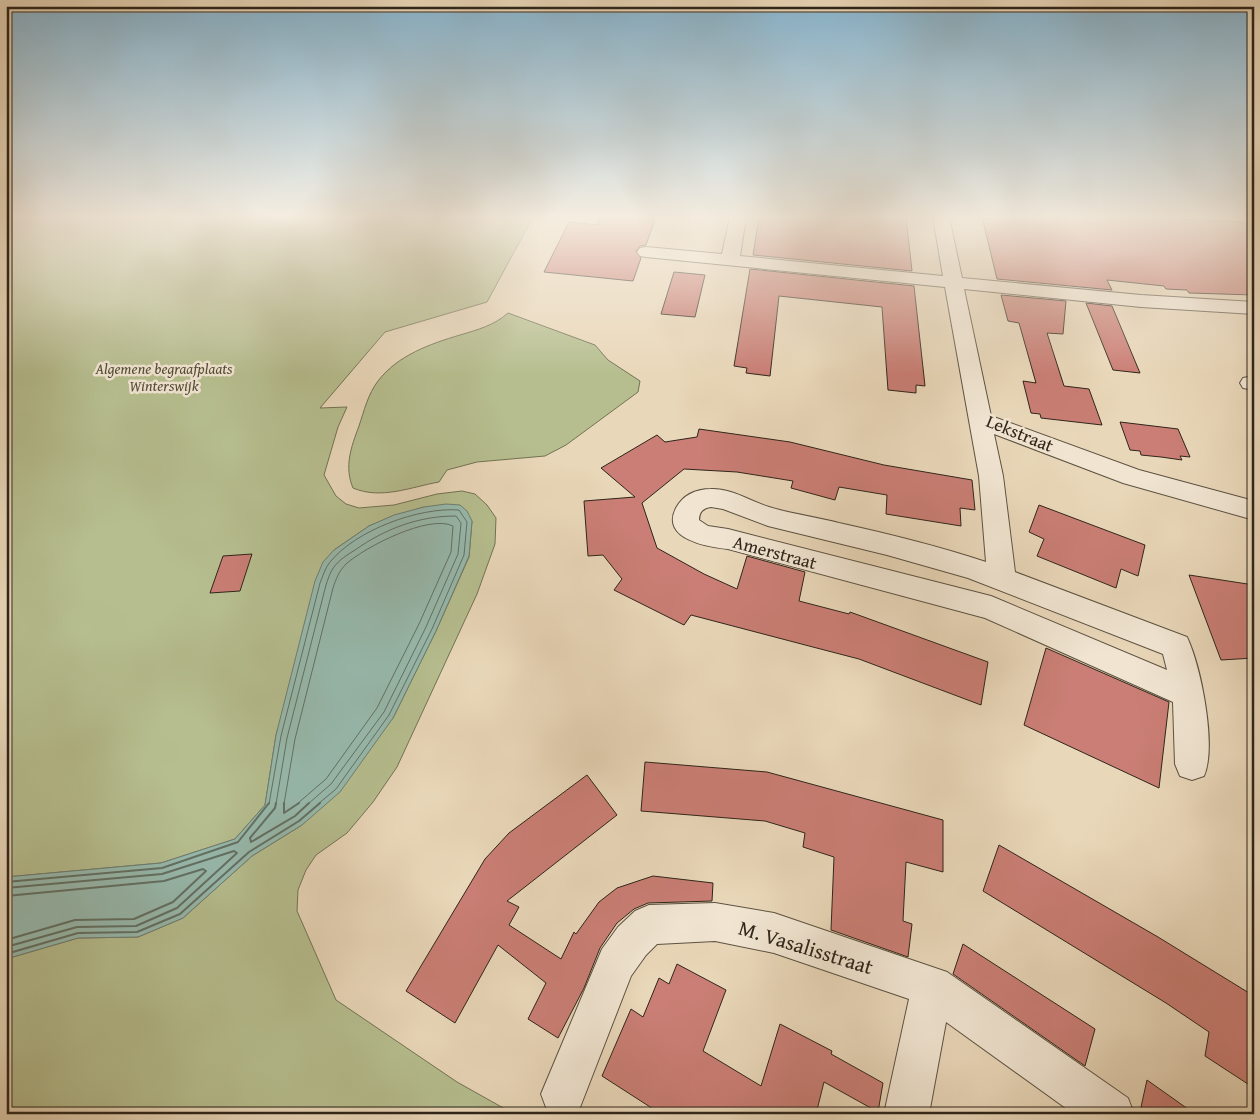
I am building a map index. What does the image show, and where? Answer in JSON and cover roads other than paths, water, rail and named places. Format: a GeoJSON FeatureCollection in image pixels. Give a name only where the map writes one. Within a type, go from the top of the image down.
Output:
{"type":"FeatureCollection","features":[{"type":"Feature","properties":{"kind":"street"},"geometry":{"type":"LineString","coordinates":[[820,269],[1192,306],[1254,308]]}},
{"type":"Feature","properties":{"kind":"street","name":"Lekstraat"},"geometry":{"type":"LineString","coordinates":[[951,269],[980,420],[1132,477],[1254,511]]}},
{"type":"Feature","properties":{"kind":"street"},"geometry":{"type":"LineString","coordinates":[[980,420],[991,476],[1002,578]]}},
{"type":"Feature","properties":{"kind":"street","name":"Amerstraat"},"geometry":{"type":"LineString","coordinates":[[1189,694],[991,608],[692,531],[686,524],[686,513],[689,506],[704,499],[726,500],[755,513],[910,550],[1002,578],[1176,646],[1189,694],[1192,764]]}},
{"type":"Feature","properties":{"kind":"street","name":"M. Vasalisstraat"},"geometry":{"type":"LineString","coordinates":[[563,1094],[616,963],[632,941],[649,925],[715,922],[774,933],[932,987],[1112,1114]]}},
{"type":"Feature","properties":{"kind":"street"},"geometry":{"type":"LineString","coordinates":[[906,1114],[932,987]]}},
{"type":"Feature","properties":{"kind":"water"},"geometry":{"type":"Polygon","coordinates":[[[446,504],[460,505],[467,511],[472,521],[469,556],[436,631],[393,718],[340,792],[302,825],[252,856],[183,918],[138,937],[78,938],[6,959],[6,877],[161,863],[235,839],[265,805],[276,735],[315,581],[323,562],[334,550],[369,526],[394,515],[424,507],[446,504]]]}},
{"type":"Feature","properties":{"kind":"park label","name":"Algemene begraafplaats Winterswijk"},"geometry":{"type":"Point","coordinates":[164,376]}}]}
